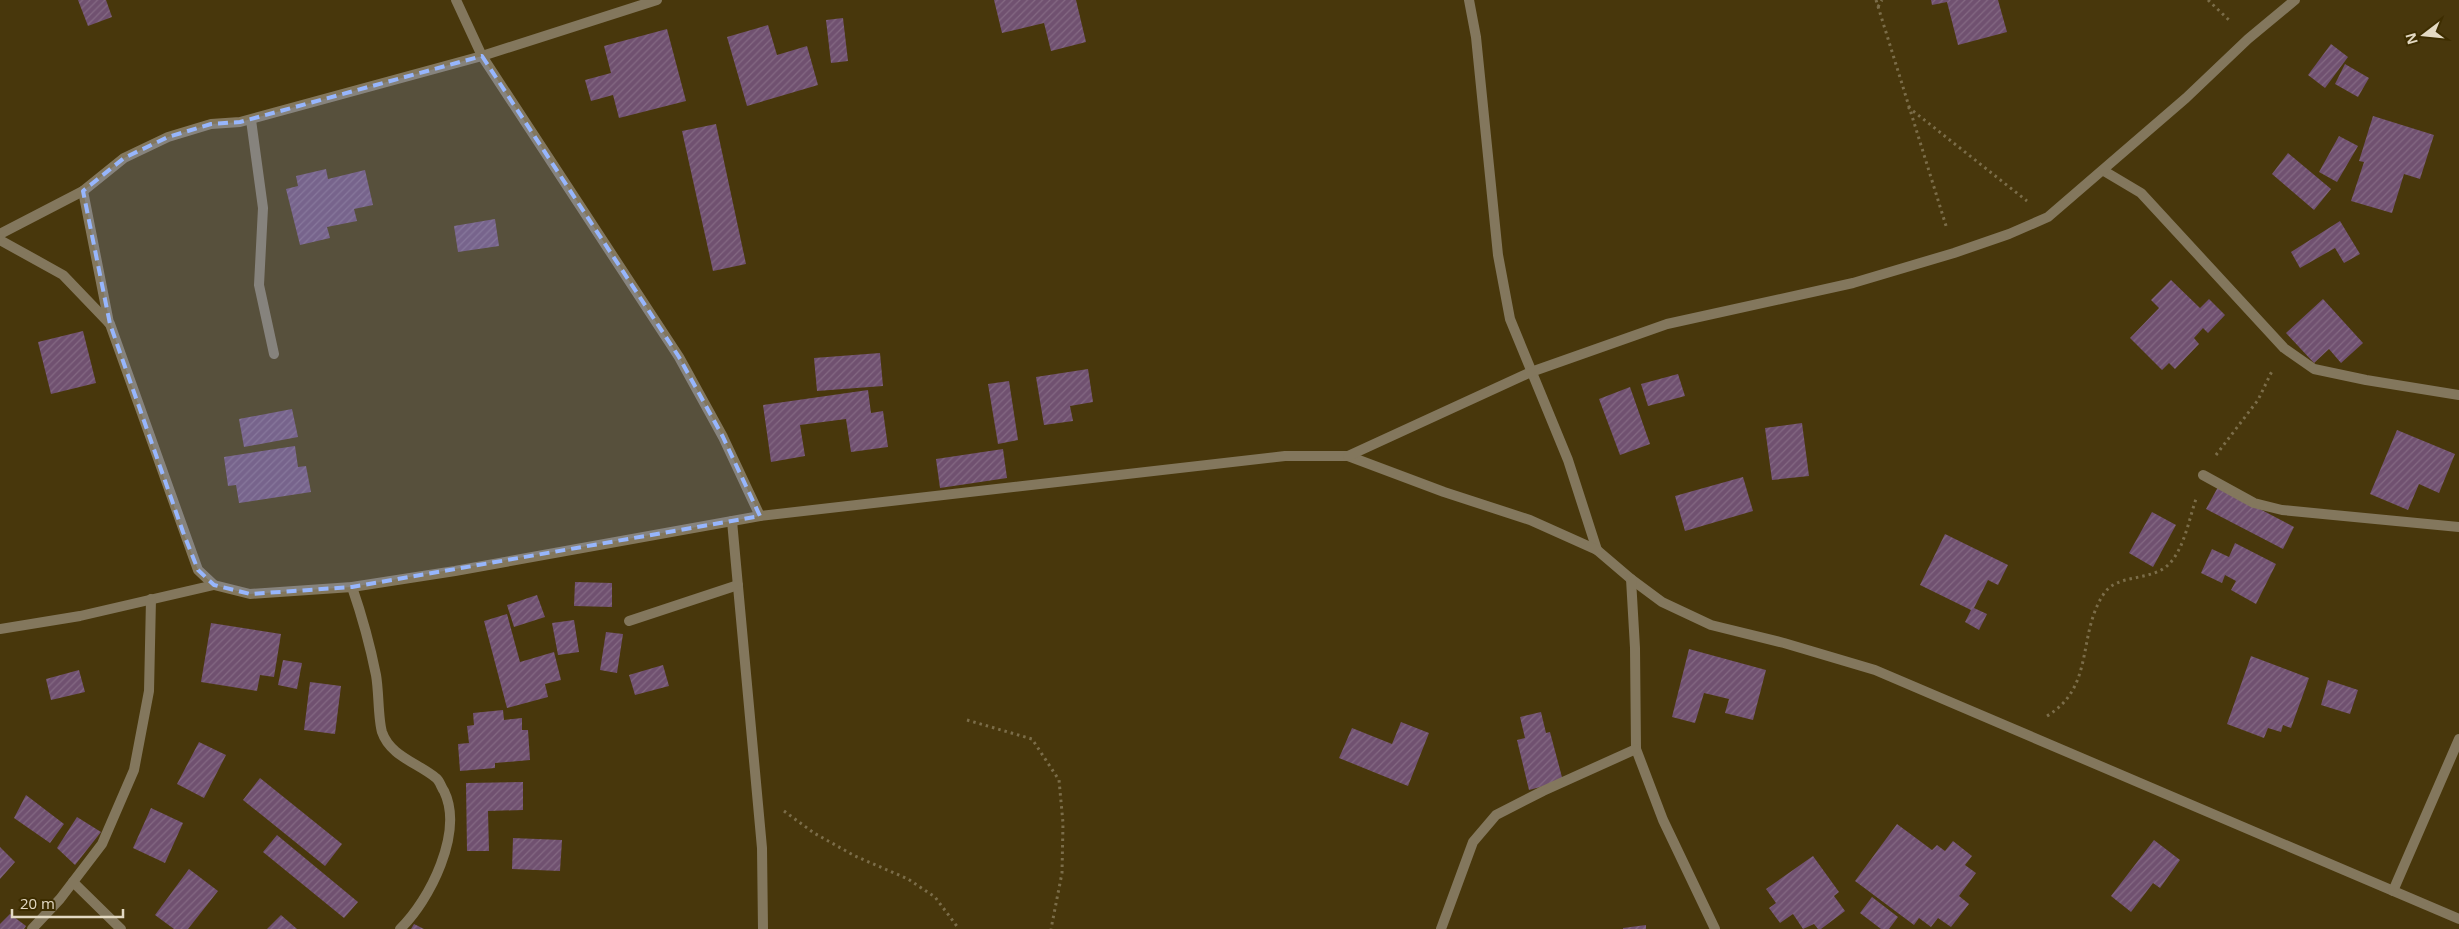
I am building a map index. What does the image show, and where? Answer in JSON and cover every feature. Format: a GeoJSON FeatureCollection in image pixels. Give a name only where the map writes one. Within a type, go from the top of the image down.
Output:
{"type":"FeatureCollection","features":[{"type":"Feature","properties":{"kind":"street"},"geometry":{"type":"LineString","coordinates":[[456,0],[482,56],[679,357],[723,437],[760,516]]}},
{"type":"Feature","properties":{"kind":"street"},"geometry":{"type":"LineString","coordinates":[[0,234],[83,191],[124,158],[168,137],[212,124],[250,120],[482,56],[657,0]]}},
{"type":"Feature","properties":{"kind":"street"},"geometry":{"type":"LineString","coordinates":[[1470,0],[1476,37],[1498,255],[1510,319],[1568,460],[1597,550]]}},
{"type":"Feature","properties":{"kind":"street"},"geometry":{"type":"LineString","coordinates":[[1348,456],[1531,372],[1666,324],[1853,283],[1954,253],[2009,234],[2048,217],[2104,171],[2186,98],[2248,39],[2295,0]]}},
{"type":"Feature","properties":{"kind":"street"},"geometry":{"type":"LineString","coordinates":[[250,120],[263,208],[259,285],[274,354]]}},
{"type":"Feature","properties":{"kind":"street"},"geometry":{"type":"LineString","coordinates":[[2104,171],[2141,193],[2284,348],[2314,369],[2366,380],[2459,395]]}},
{"type":"Feature","properties":{"kind":"street"},"geometry":{"type":"LineString","coordinates":[[83,191],[110,324],[150,434],[182,532],[198,570],[214,585]]}},
{"type":"Feature","properties":{"kind":"street"},"geometry":{"type":"LineString","coordinates":[[0,240],[64,275],[110,324]]}},
{"type":"Feature","properties":{"kind":"street"},"geometry":{"type":"LineString","coordinates":[[0,629],[80,616],[214,585],[250,594],[352,587],[760,516],[1285,456],[1348,456],[1444,492],[1530,520],[1597,550],[1662,602],[1711,625],[1784,643],[1875,670],[2014,731],[2459,919]]}},
{"type":"Feature","properties":{"kind":"street"},"geometry":{"type":"LineString","coordinates":[[2203,474],[2254,503],[2282,510],[2459,527]]}},
{"type":"Feature","properties":{"kind":"street"},"geometry":{"type":"LineString","coordinates":[[732,521],[762,848],[763,929]]}},
{"type":"Feature","properties":{"kind":"street"},"geometry":{"type":"LineString","coordinates":[[1631,579],[1635,648],[1636,749],[1662,820],[1715,929]]}},
{"type":"Feature","properties":{"kind":"street"},"geometry":{"type":"LineString","coordinates":[[629,621],[738,585]]}},
{"type":"Feature","properties":{"kind":"street"},"geometry":{"type":"LineString","coordinates":[[352,587],[365,625],[376,675],[382,733],[397,754],[438,779],[447,798],[450,822],[446,850],[433,883],[400,929]]}},
{"type":"Feature","properties":{"kind":"street"},"geometry":{"type":"LineString","coordinates":[[32,929],[73,882],[102,844],[134,770],[149,691],[151,599]]}},
{"type":"Feature","properties":{"kind":"street"},"geometry":{"type":"LineString","coordinates":[[2394,891],[2459,739]]}},
{"type":"Feature","properties":{"kind":"street"},"geometry":{"type":"LineString","coordinates":[[1440,929],[1473,842],[1496,815],[1542,791],[1636,749]]}},
{"type":"Feature","properties":{"kind":"street"},"geometry":{"type":"LineString","coordinates":[[73,882],[122,929]]}},
{"type":"Feature","properties":{"kind":"path"},"geometry":{"type":"LineString","coordinates":[[1876,0],[1907,107],[1954,253]]}},
{"type":"Feature","properties":{"kind":"path"},"geometry":{"type":"LineString","coordinates":[[1878,8],[1882,0]]}},
{"type":"Feature","properties":{"kind":"path"},"geometry":{"type":"LineString","coordinates":[[2208,0],[2248,39]]}},
{"type":"Feature","properties":{"kind":"path"},"geometry":{"type":"LineString","coordinates":[[1907,107],[2048,217]]}},
{"type":"Feature","properties":{"kind":"path"},"geometry":{"type":"LineString","coordinates":[[2014,731],[2038,721],[2057,710],[2070,695],[2081,673],[2097,604],[2105,592],[2118,583],[2158,572],[2168,565],[2177,552],[2188,524],[2203,474],[2258,400],[2284,348]]}},
{"type":"Feature","properties":{"kind":"path"},"geometry":{"type":"LineString","coordinates":[[967,720],[1032,739],[1059,780],[1063,823],[1062,873],[1051,929]]}},
{"type":"Feature","properties":{"kind":"path"},"geometry":{"type":"LineString","coordinates":[[757,792],[814,833],[854,856],[908,879],[935,897],[959,929]]}},
{"type":"Feature","properties":{"kind":"highlighted area"},"geometry":{"type":"Polygon","coordinates":[[[482,56],[679,357],[723,437],[760,516],[352,587],[250,594],[214,585],[198,570],[110,324],[83,191],[124,158],[168,137],[211,124],[240,122],[482,56]]]}},
{"type":"Feature","properties":{"kind":"building"},"geometry":{"type":"Polygon","coordinates":[[[78,0],[106,0],[112,17],[88,26],[78,0]]]}},
{"type":"Feature","properties":{"kind":"building"},"geometry":{"type":"Polygon","coordinates":[[[994,0],[1076,0],[1086,42],[1051,51],[1044,23],[1002,33],[994,0]]]}},
{"type":"Feature","properties":{"kind":"building"},"geometry":{"type":"Polygon","coordinates":[[[1931,0],[1998,0],[2007,32],[1958,45],[1947,2],[1932,5],[1931,0]]]}},
{"type":"Feature","properties":{"kind":"building"},"geometry":{"type":"Polygon","coordinates":[[[843,18],[848,61],[831,63],[826,20],[843,18]]]}},
{"type":"Feature","properties":{"kind":"building"},"geometry":{"type":"Polygon","coordinates":[[[768,25],[777,55],[807,46],[818,85],[747,106],[727,37],[768,25]]]}},
{"type":"Feature","properties":{"kind":"building"},"geometry":{"type":"Polygon","coordinates":[[[667,29],[686,101],[619,118],[613,95],[591,101],[585,80],[611,73],[604,46],[667,29]]]}},
{"type":"Feature","properties":{"kind":"building"},"geometry":{"type":"Polygon","coordinates":[[[2331,44],[2348,57],[2325,88],[2308,75],[2331,44]]]}},
{"type":"Feature","properties":{"kind":"building"},"geometry":{"type":"Polygon","coordinates":[[[2345,64],[2369,78],[2358,97],[2335,84],[2345,64]]]}},
{"type":"Feature","properties":{"kind":"building"},"geometry":{"type":"Polygon","coordinates":[[[2373,116],[2434,135],[2420,179],[2404,174],[2392,213],[2351,201],[2364,162],[2359,161],[2373,116]]]}},
{"type":"Feature","properties":{"kind":"building"},"geometry":{"type":"Polygon","coordinates":[[[716,124],[746,264],[713,271],[682,131],[716,124]]]}},
{"type":"Feature","properties":{"kind":"building"},"geometry":{"type":"Polygon","coordinates":[[[2339,136],[2358,146],[2337,182],[2319,172],[2339,136]]]}},
{"type":"Feature","properties":{"kind":"building"},"geometry":{"type":"Polygon","coordinates":[[[2288,153],[2331,189],[2314,210],[2272,174],[2288,153]]]}},
{"type":"Feature","properties":{"kind":"building"},"geometry":{"type":"Polygon","coordinates":[[[326,169],[328,179],[365,170],[373,205],[354,209],[357,221],[327,227],[330,238],[300,245],[286,189],[298,186],[296,176],[326,169]]]}},
{"type":"Feature","properties":{"kind":"building"},"geometry":{"type":"Polygon","coordinates":[[[495,219],[499,246],[458,252],[454,226],[495,219]]]}},
{"type":"Feature","properties":{"kind":"building"},"geometry":{"type":"Polygon","coordinates":[[[2340,221],[2360,254],[2344,263],[2335,248],[2300,268],[2291,252],[2340,221]]]}},
{"type":"Feature","properties":{"kind":"building"},"geometry":{"type":"Polygon","coordinates":[[[2171,280],[2200,308],[2209,299],[2225,315],[2208,333],[2203,328],[2194,338],[2199,344],[2175,369],[2169,363],[2162,370],[2130,338],[2159,308],[2151,300],[2171,280]]]}},
{"type":"Feature","properties":{"kind":"building"},"geometry":{"type":"Polygon","coordinates":[[[2323,299],[2363,343],[2341,363],[2329,349],[2314,363],[2286,333],[2323,299]]]}},
{"type":"Feature","properties":{"kind":"building"},"geometry":{"type":"Polygon","coordinates":[[[83,331],[96,383],[51,394],[38,342],[83,331]]]}},
{"type":"Feature","properties":{"kind":"building"},"geometry":{"type":"Polygon","coordinates":[[[880,353],[883,386],[817,391],[814,358],[880,353]]]}},
{"type":"Feature","properties":{"kind":"building"},"geometry":{"type":"Polygon","coordinates":[[[1088,369],[1093,402],[1070,406],[1073,421],[1044,425],[1036,377],[1088,369]]]}},
{"type":"Feature","properties":{"kind":"building"},"geometry":{"type":"Polygon","coordinates":[[[1678,374],[1685,396],[1648,406],[1641,384],[1678,374]]]}},
{"type":"Feature","properties":{"kind":"building"},"geometry":{"type":"Polygon","coordinates":[[[1009,381],[1018,440],[998,444],[988,384],[1009,381]]]}},
{"type":"Feature","properties":{"kind":"building"},"geometry":{"type":"Polygon","coordinates":[[[1630,387],[1650,444],[1620,455],[1599,399],[1630,387]]]}},
{"type":"Feature","properties":{"kind":"building"},"geometry":{"type":"Polygon","coordinates":[[[868,390],[871,413],[883,411],[888,447],[851,452],[846,419],[800,425],[805,456],[771,462],[763,405],[868,390]]]}},
{"type":"Feature","properties":{"kind":"building"},"geometry":{"type":"Polygon","coordinates":[[[292,409],[298,437],[244,447],[239,419],[292,409]]]}},
{"type":"Feature","properties":{"kind":"building"},"geometry":{"type":"Polygon","coordinates":[[[1802,423],[1809,476],[1772,480],[1765,428],[1802,423]]]}},
{"type":"Feature","properties":{"kind":"building"},"geometry":{"type":"Polygon","coordinates":[[[2397,430],[2455,454],[2439,493],[2419,484],[2408,510],[2370,494],[2397,430]]]}},
{"type":"Feature","properties":{"kind":"building"},"geometry":{"type":"Polygon","coordinates":[[[295,446],[298,467],[306,466],[311,492],[239,503],[236,485],[228,486],[224,457],[295,446]]]}},
{"type":"Feature","properties":{"kind":"building"},"geometry":{"type":"Polygon","coordinates":[[[1003,449],[1007,478],[940,488],[936,459],[1003,449]]]}},
{"type":"Feature","properties":{"kind":"building"},"geometry":{"type":"Polygon","coordinates":[[[1743,477],[1753,511],[1685,531],[1675,496],[1743,477]]]}},
{"type":"Feature","properties":{"kind":"building"},"geometry":{"type":"Polygon","coordinates":[[[2218,487],[2294,527],[2283,549],[2206,509],[2218,487]]]}},
{"type":"Feature","properties":{"kind":"building"},"geometry":{"type":"Polygon","coordinates":[[[2152,512],[2176,525],[2153,567],[2129,553],[2152,512]]]}},
{"type":"Feature","properties":{"kind":"building"},"geometry":{"type":"Polygon","coordinates":[[[1945,534],[2008,565],[1998,585],[1988,580],[1974,608],[1987,614],[1979,630],[1965,622],[1971,610],[1920,585],[1945,534]]]}},
{"type":"Feature","properties":{"kind":"building"},"geometry":{"type":"Polygon","coordinates":[[[2235,543],[2276,564],[2256,604],[2231,590],[2236,581],[2225,575],[2222,583],[2201,573],[2212,549],[2229,557],[2235,543]]]}},
{"type":"Feature","properties":{"kind":"building"},"geometry":{"type":"Polygon","coordinates":[[[575,582],[612,583],[612,607],[574,606],[575,582]]]}},
{"type":"Feature","properties":{"kind":"building"},"geometry":{"type":"Polygon","coordinates":[[[537,595],[545,617],[514,627],[507,605],[537,595]]]}},
{"type":"Feature","properties":{"kind":"building"},"geometry":{"type":"Polygon","coordinates":[[[507,614],[520,662],[554,652],[561,680],[545,684],[548,697],[507,708],[484,621],[507,614]]]}},
{"type":"Feature","properties":{"kind":"building"},"geometry":{"type":"Polygon","coordinates":[[[574,620],[579,652],[558,655],[552,623],[574,620]]]}},
{"type":"Feature","properties":{"kind":"building"},"geometry":{"type":"Polygon","coordinates":[[[211,623],[281,634],[274,677],[260,675],[257,691],[201,682],[211,623]]]}},
{"type":"Feature","properties":{"kind":"building"},"geometry":{"type":"Polygon","coordinates":[[[606,632],[623,634],[617,673],[600,670],[606,632]]]}},
{"type":"Feature","properties":{"kind":"building"},"geometry":{"type":"Polygon","coordinates":[[[1689,649],[1766,670],[1753,720],[1725,713],[1729,699],[1704,693],[1695,723],[1672,717],[1689,649]]]}},
{"type":"Feature","properties":{"kind":"building"},"geometry":{"type":"Polygon","coordinates":[[[2251,656],[2309,678],[2291,728],[2283,725],[2281,732],[2268,728],[2264,738],[2227,724],[2251,656]]]}},
{"type":"Feature","properties":{"kind":"building"},"geometry":{"type":"Polygon","coordinates":[[[283,660],[302,663],[297,689],[278,685],[283,660]]]}},
{"type":"Feature","properties":{"kind":"building"},"geometry":{"type":"Polygon","coordinates":[[[663,665],[669,686],[635,695],[629,675],[663,665]]]}},
{"type":"Feature","properties":{"kind":"building"},"geometry":{"type":"Polygon","coordinates":[[[79,670],[85,692],[51,700],[46,679],[79,670]]]}},
{"type":"Feature","properties":{"kind":"building"},"geometry":{"type":"Polygon","coordinates":[[[2328,680],[2358,690],[2350,714],[2321,705],[2328,680]]]}},
{"type":"Feature","properties":{"kind":"building"},"geometry":{"type":"Polygon","coordinates":[[[310,682],[341,686],[335,734],[304,730],[310,682]]]}},
{"type":"Feature","properties":{"kind":"building"},"geometry":{"type":"Polygon","coordinates":[[[503,710],[504,720],[522,718],[522,730],[528,730],[530,760],[495,763],[495,768],[460,771],[458,744],[469,743],[467,726],[474,725],[473,713],[503,710]]]}},
{"type":"Feature","properties":{"kind":"building"},"geometry":{"type":"Polygon","coordinates":[[[1541,712],[1546,733],[1550,732],[1563,781],[1529,790],[1517,740],[1525,738],[1520,717],[1541,712]]]}},
{"type":"Feature","properties":{"kind":"building"},"geometry":{"type":"Polygon","coordinates":[[[1401,722],[1429,733],[1408,786],[1339,758],[1352,728],[1392,744],[1401,722]]]}},
{"type":"Feature","properties":{"kind":"building"},"geometry":{"type":"Polygon","coordinates":[[[199,742],[226,755],[204,798],[177,784],[199,742]]]}},
{"type":"Feature","properties":{"kind":"building"},"geometry":{"type":"Polygon","coordinates":[[[260,778],[342,844],[325,866],[243,800],[260,778]]]}},
{"type":"Feature","properties":{"kind":"building"},"geometry":{"type":"Polygon","coordinates":[[[523,782],[523,810],[488,811],[489,851],[467,851],[466,783],[523,782]]]}},
{"type":"Feature","properties":{"kind":"building"},"geometry":{"type":"Polygon","coordinates":[[[26,795],[64,824],[50,843],[14,818],[26,795]]]}},
{"type":"Feature","properties":{"kind":"building"},"geometry":{"type":"Polygon","coordinates":[[[151,808],[183,823],[165,863],[133,848],[151,808]]]}},
{"type":"Feature","properties":{"kind":"building"},"geometry":{"type":"Polygon","coordinates":[[[77,817],[101,832],[75,865],[57,848],[77,817]]]}},
{"type":"Feature","properties":{"kind":"building"},"geometry":{"type":"Polygon","coordinates":[[[1897,824],[1932,850],[1937,845],[1945,851],[1953,841],[1972,856],[1965,865],[1976,873],[1959,896],[1969,904],[1951,927],[1938,918],[1931,927],[1919,918],[1914,925],[1855,881],[1897,824]]]}},
{"type":"Feature","properties":{"kind":"building"},"geometry":{"type":"Polygon","coordinates":[[[277,835],[358,902],[344,918],[263,852],[277,835]]]}},
{"type":"Feature","properties":{"kind":"building"},"geometry":{"type":"Polygon","coordinates":[[[513,838],[562,840],[560,871],[512,869],[513,838]]]}},
{"type":"Feature","properties":{"kind":"building"},"geometry":{"type":"Polygon","coordinates":[[[2154,840],[2180,860],[2160,888],[2153,883],[2131,912],[2111,896],[2154,840]]]}},
{"type":"Feature","properties":{"kind":"building"},"geometry":{"type":"Polygon","coordinates":[[[0,847],[15,862],[0,879],[0,847]]]}},
{"type":"Feature","properties":{"kind":"building"},"geometry":{"type":"Polygon","coordinates":[[[1813,856],[1839,892],[1834,896],[1845,911],[1821,929],[1818,929],[1814,924],[1803,929],[1793,914],[1780,923],[1769,908],[1776,903],[1766,889],[1813,856]]]}},
{"type":"Feature","properties":{"kind":"building"},"geometry":{"type":"Polygon","coordinates":[[[189,869],[218,891],[188,929],[174,929],[155,915],[189,869]]]}},
{"type":"Feature","properties":{"kind":"building"},"geometry":{"type":"Polygon","coordinates":[[[1872,897],[1898,917],[1889,929],[1881,929],[1860,913],[1872,897]]]}},
{"type":"Feature","properties":{"kind":"building"},"geometry":{"type":"Polygon","coordinates":[[[10,914],[26,926],[24,929],[0,929],[0,924],[10,914]]]}},
{"type":"Feature","properties":{"kind":"building"},"geometry":{"type":"Polygon","coordinates":[[[281,915],[297,929],[267,929],[281,915]]]}},
{"type":"Feature","properties":{"kind":"building"},"geometry":{"type":"Polygon","coordinates":[[[414,924],[424,929],[411,929],[414,924]]]}},
{"type":"Feature","properties":{"kind":"building"},"geometry":{"type":"Polygon","coordinates":[[[1646,925],[1646,929],[1623,929],[1623,928],[1646,925]]]}}]}
